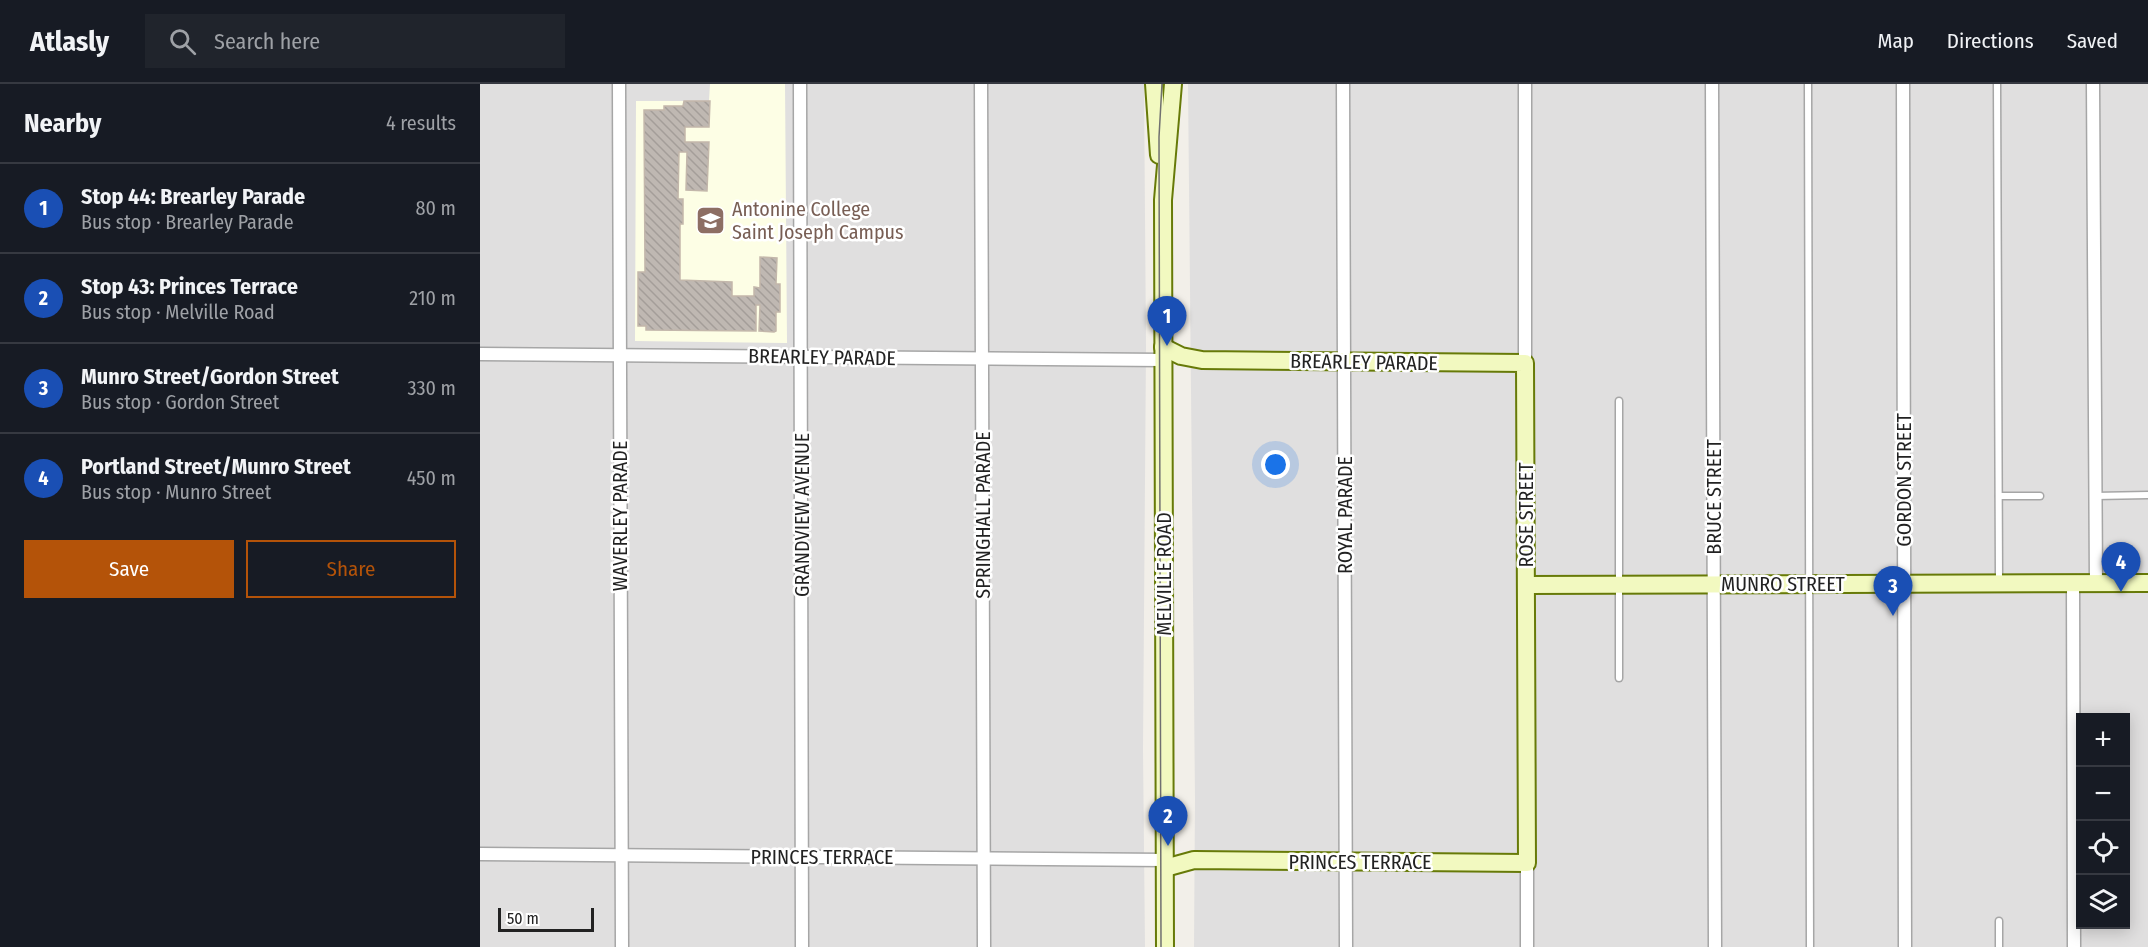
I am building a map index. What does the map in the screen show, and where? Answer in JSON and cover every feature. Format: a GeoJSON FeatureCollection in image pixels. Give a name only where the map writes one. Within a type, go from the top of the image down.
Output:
{"type":"FeatureCollection","features":[{"type":"Feature","properties":{"kind":"street","name":"WAVERLEY PARADE"},"geometry":{"type":"LineString","coordinates":[[619,84],[622,947]]}},
{"type":"Feature","properties":{"kind":"street","name":"GRANDVIEW AVENUE"},"geometry":{"type":"LineString","coordinates":[[800,84],[802,947]]}},
{"type":"Feature","properties":{"kind":"street","name":"SPRINGHALL PARADE"},"geometry":{"type":"LineString","coordinates":[[981,84],[984,947]]}},
{"type":"Feature","properties":{"kind":"street","name":"MELVILLE ROAD"},"geometry":{"type":"LineString","coordinates":[[1154,84],[1163,200],[1165,947]]}},
{"type":"Feature","properties":{"kind":"street","name":"MELVILLE ROAD"},"geometry":{"type":"LineString","coordinates":[[1163,200],[1173,84]]}},
{"type":"Feature","properties":{"kind":"street","name":"ROYAL PARADE"},"geometry":{"type":"LineString","coordinates":[[1343,84],[1346,947]]}},
{"type":"Feature","properties":{"kind":"street","name":"ROSE STREET"},"geometry":{"type":"LineString","coordinates":[[1525,84],[1527,947]]}},
{"type":"Feature","properties":{"kind":"street","name":"BRUCE STREET"},"geometry":{"type":"LineString","coordinates":[[1712,84],[1715,947]]}},
{"type":"Feature","properties":{"kind":"street","name":"GORDON STREET"},"geometry":{"type":"LineString","coordinates":[[1903,84],[1905,947]]}},
{"type":"Feature","properties":{"kind":"street"},"geometry":{"type":"LineString","coordinates":[[2094,84],[2096,584]]}},
{"type":"Feature","properties":{"kind":"street","name":"BREARLEY PARADE"},"geometry":{"type":"LineString","coordinates":[[480,354],[1163,360],[1181,356],[1202,360],[1525,363]]}},
{"type":"Feature","properties":{"kind":"street"},"geometry":{"type":"LineString","coordinates":[[2073,584],[2074,947]]}},
{"type":"Feature","properties":{"kind":"street","name":"MUNRO STREET"},"geometry":{"type":"LineString","coordinates":[[1527,585],[2148,584]]}},
{"type":"Feature","properties":{"kind":"street","name":"PRINCES TERRACE"},"geometry":{"type":"LineString","coordinates":[[480,854],[1527,863]]}},
{"type":"Feature","properties":{"kind":"lane"},"geometry":{"type":"LineString","coordinates":[[1808,84],[1810,947]]}},
{"type":"Feature","properties":{"kind":"lane"},"geometry":{"type":"LineString","coordinates":[[1997,84],[1999,584]]}},
{"type":"Feature","properties":{"kind":"lane"},"geometry":{"type":"LineString","coordinates":[[1619,401],[1619,678]]}},
{"type":"Feature","properties":{"kind":"lane"},"geometry":{"type":"LineString","coordinates":[[2094,496],[2148,495]]}},
{"type":"Feature","properties":{"kind":"lane"},"geometry":{"type":"LineString","coordinates":[[1999,496],[2040,496]]}},
{"type":"Feature","properties":{"kind":"lane"},"geometry":{"type":"LineString","coordinates":[[1999,921],[1999,947]]}},
{"type":"Feature","properties":{"kind":"shaded area"},"geometry":{"type":"Polygon","coordinates":[[[480,84],[1144,84],[1145,947],[480,947],[480,84]]]}},
{"type":"Feature","properties":{"kind":"shaded area","name":"Antonine College Saint Joseph Campus"},"geometry":{"type":"Polygon","coordinates":[[[710,84],[785,84],[787,343],[635,341],[636,101],[709,101],[710,84]]]}},
{"type":"Feature","properties":{"kind":"shaded area"},"geometry":{"type":"Polygon","coordinates":[[[1188,84],[2148,84],[2148,947],[1194,947],[1195,798],[1188,84]]]}},
{"type":"Feature","properties":{"kind":"building"},"geometry":{"type":"Polygon","coordinates":[[[684,101],[710,101],[709,127],[685,127],[685,142],[709,142],[707,191],[686,190],[687,152],[679,152],[678,199],[683,199],[683,224],[680,224],[680,280],[732,282],[732,296],[754,296],[754,287],[760,288],[760,257],[777,258],[776,284],[780,284],[780,312],[776,312],[776,331],[774,332],[759,331],[760,305],[756,305],[756,331],[646,330],[646,326],[638,326],[638,272],[645,272],[644,110],[664,110],[664,106],[683,106],[684,101]]]}},
{"type":"Feature","properties":{"kind":"tram line"},"geometry":{"type":"LineString","coordinates":[[1161,947],[1159,137],[1162,84]]}},
{"type":"Feature","properties":{"kind":"place","name":"Antonine College Saint Joseph Campus"},"geometry":{"type":"Point","coordinates":[711,221]}},
{"type":"Feature","properties":{"kind":"place","name":"Stop 44: Brearley Parade"},"geometry":{"type":"Point","coordinates":[1167,346]}},
{"type":"Feature","properties":{"kind":"place","name":"Portland Street/Munro Street"},"geometry":{"type":"Point","coordinates":[2121,592]}},
{"type":"Feature","properties":{"kind":"place","name":"Munro Street/Gordon Street"},"geometry":{"type":"Point","coordinates":[1893,616]}},
{"type":"Feature","properties":{"kind":"place","name":"Stop 43: Princes Terrace"},"geometry":{"type":"Point","coordinates":[1168,846]}}]}
